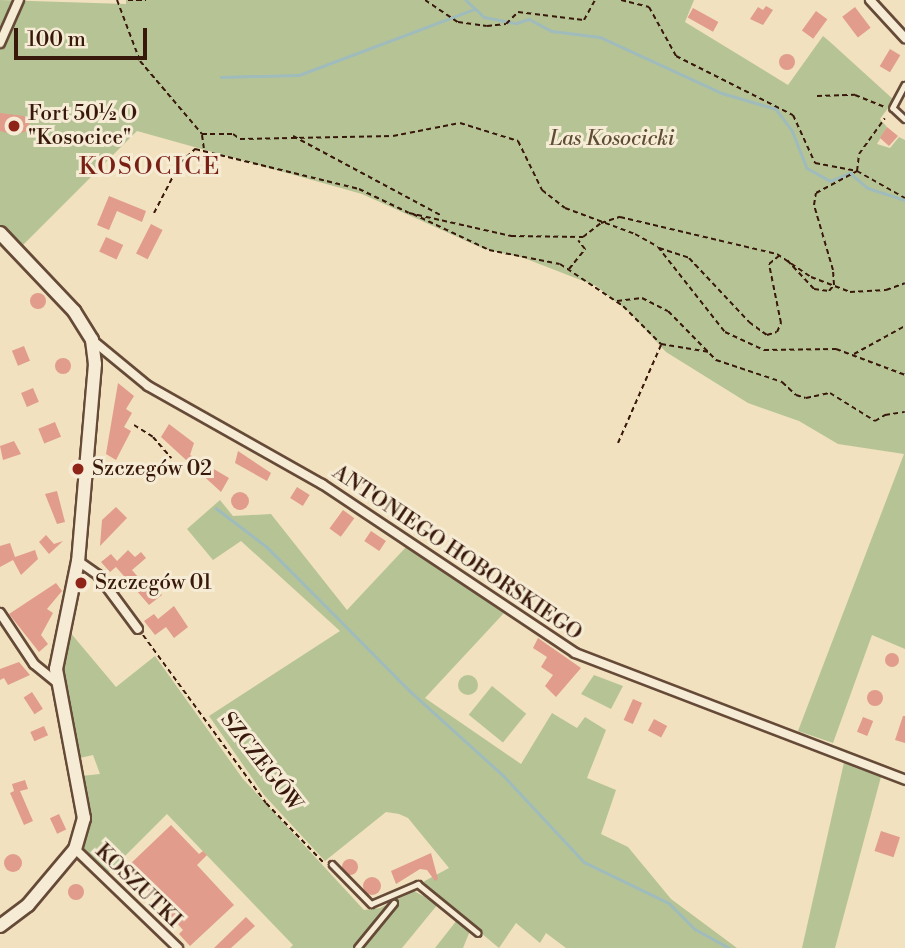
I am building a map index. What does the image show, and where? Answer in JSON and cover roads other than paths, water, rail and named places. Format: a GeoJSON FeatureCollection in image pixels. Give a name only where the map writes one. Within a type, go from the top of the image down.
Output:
{"type":"FeatureCollection","features":[{"type":"Feature","properties":{"kind":"street"},"geometry":{"type":"LineString","coordinates":[[0,43],[19,0]]}},
{"type":"Feature","properties":{"kind":"street"},"geometry":{"type":"LineString","coordinates":[[870,0],[905,38]]}},
{"type":"Feature","properties":{"kind":"street"},"geometry":{"type":"LineString","coordinates":[[0,233],[74,310],[92,340],[95,364],[78,561],[56,682],[84,804],[75,849],[27,905],[0,926]]}},
{"type":"Feature","properties":{"kind":"street","name":"ANTONIEGO HOBORSKIEGO"},"geometry":{"type":"LineString","coordinates":[[92,340],[148,386],[322,484],[575,653],[905,780]]}},
{"type":"Feature","properties":{"kind":"street"},"geometry":{"type":"LineString","coordinates":[[78,561],[98,575],[138,629]]}},
{"type":"Feature","properties":{"kind":"street"},"geometry":{"type":"LineString","coordinates":[[0,613],[34,664],[56,682]]}},
{"type":"Feature","properties":{"kind":"street","name":"KOSZUTKI"},"geometry":{"type":"LineString","coordinates":[[75,849],[178,948]]}},
{"type":"Feature","properties":{"kind":"lane"},"geometry":{"type":"LineString","coordinates":[[905,85],[893,108],[905,118]]}},
{"type":"Feature","properties":{"kind":"lane"},"geometry":{"type":"LineString","coordinates":[[332,864],[370,904],[418,884],[478,933]]}},
{"type":"Feature","properties":{"kind":"lane"},"geometry":{"type":"LineString","coordinates":[[358,948],[394,903]]}},
{"type":"Feature","properties":{"kind":"waterway"},"geometry":{"type":"LineString","coordinates":[[466,0],[484,17],[516,23],[529,19],[552,31],[600,37],[722,93],[776,109],[792,130],[807,168],[830,181],[850,173],[868,188],[905,200]]}},
{"type":"Feature","properties":{"kind":"waterway"},"geometry":{"type":"LineString","coordinates":[[221,77],[299,75],[475,9]]}},
{"type":"Feature","properties":{"kind":"waterway"},"geometry":{"type":"LineString","coordinates":[[216,508],[267,547],[411,692],[503,775],[584,862],[669,903],[695,929],[729,948]]}},
{"type":"Feature","properties":{"kind":"place","name":"Fort 50½ O \"Kosocice\""},"geometry":{"type":"Point","coordinates":[14,126]}},
{"type":"Feature","properties":{"kind":"place","name":"Szczegów 02"},"geometry":{"type":"Point","coordinates":[78,469]}},
{"type":"Feature","properties":{"kind":"place","name":"Szczegów 01"},"geometry":{"type":"Point","coordinates":[81,583]}},
{"type":"Feature","properties":{"kind":"district","name":"KOSOCICE"},"geometry":{"type":"Point","coordinates":[150,168]}},
{"type":"Feature","properties":{"kind":"park label","name":"Las Kosocicki"},"geometry":{"type":"Point","coordinates":[612,139]}}]}
